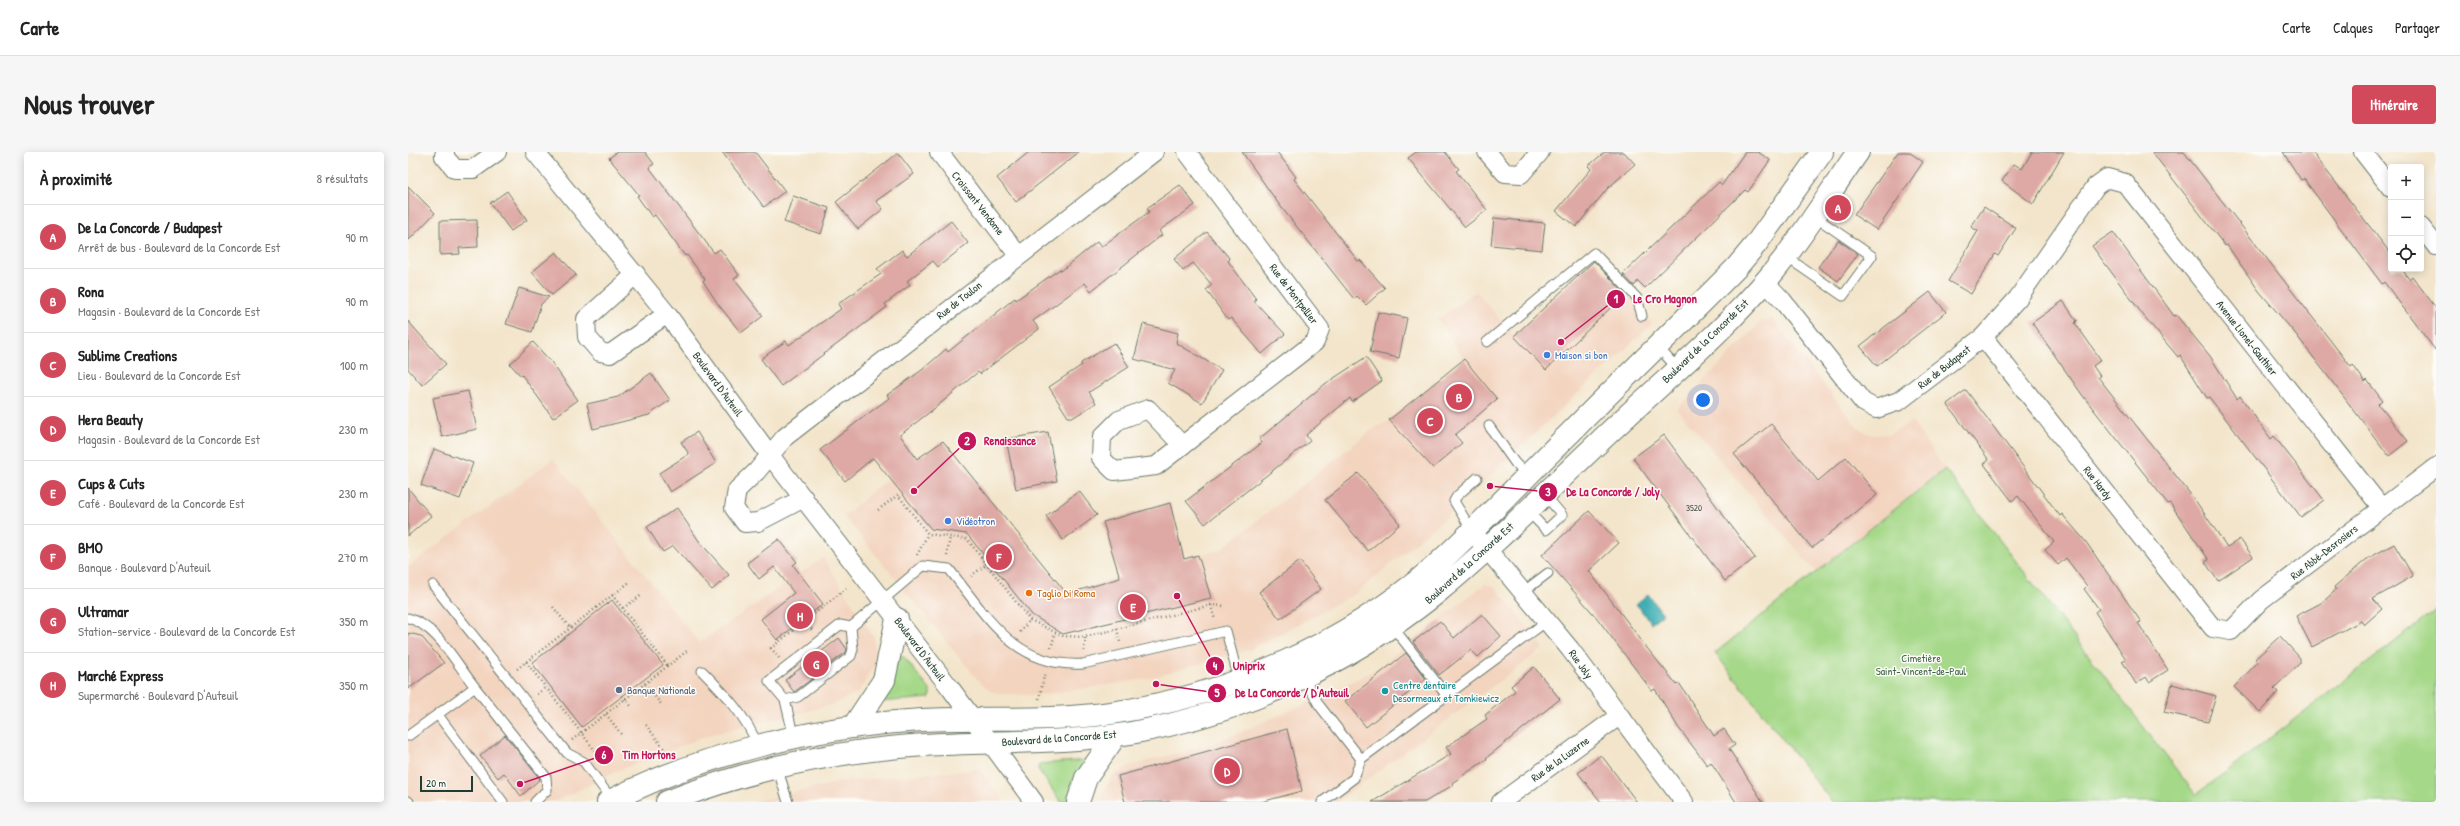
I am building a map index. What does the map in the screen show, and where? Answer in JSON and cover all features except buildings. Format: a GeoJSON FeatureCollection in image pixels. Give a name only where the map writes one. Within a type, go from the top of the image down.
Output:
{"type":"FeatureCollection","features":[{"type":"Feature","properties":{"kind":"street"},"geometry":{"type":"LineString","coordinates":[[445,152],[444,156],[455,169],[473,169],[497,152]]}},
{"type":"Feature","properties":{"kind":"street","name":"Boulevard D'Auteuil"},"geometry":{"type":"LineString","coordinates":[[535,152],[636,274],[667,314],[769,454],[883,600],[1034,802]]}},
{"type":"Feature","properties":{"kind":"street","name":"Croissant Vendome"},"geometry":{"type":"LineString","coordinates":[[939,152],[1018,255]]}},
{"type":"Feature","properties":{"kind":"street","name":"Rue de Toulon"},"geometry":{"type":"LineString","coordinates":[[769,454],[784,436],[1154,152]]}},
{"type":"Feature","properties":{"kind":"street","name":"Rue de Montpellier"},"geometry":{"type":"LineString","coordinates":[[1181,444],[1315,342],[1320,329],[1188,152]]}},
{"type":"Feature","properties":{"kind":"street"},"geometry":{"type":"LineString","coordinates":[[1487,152],[1505,173],[1521,174],[1540,152]]}},
{"type":"Feature","properties":{"kind":"street","name":"Boulevard de la Concorde Est"},"geometry":{"type":"LineString","coordinates":[[853,727],[914,721],[1042,718],[1111,713],[1163,703],[1239,680],[1307,651],[1361,620],[1423,576],[1472,531],[1746,257],[1822,152]]}},
{"type":"Feature","properties":{"kind":"street","name":"Boulevard de la Concorde Est"},"geometry":{"type":"LineString","coordinates":[[667,802],[726,781],[777,767],[871,749],[990,742],[1057,740],[1116,735],[1158,727],[1209,714],[1268,693],[1304,678],[1358,649],[1392,626],[1449,583],[1677,368],[1765,282],[1814,216],[1858,152]]}},
{"type":"Feature","properties":{"kind":"street"},"geometry":{"type":"LineString","coordinates":[[2363,152],[2388,184]]}},
{"type":"Feature","properties":{"kind":"street","name":"Rue de Budapest"},"geometry":{"type":"LineString","coordinates":[[1765,282],[1782,300],[1862,402],[1876,409],[1899,401],[1982,337],[2018,298],[2096,186],[2107,178]]}},
{"type":"Feature","properties":{"kind":"street","name":"Avenue Lionel-Gauthier"},"geometry":{"type":"LineString","coordinates":[[2107,178],[2125,184],[2381,507]]}},
{"type":"Feature","properties":{"kind":"street"},"geometry":{"type":"LineString","coordinates":[[2424,230],[2436,246]]}},
{"type":"Feature","properties":{"kind":"street"},"geometry":{"type":"LineString","coordinates":[[636,274],[586,319],[587,337],[600,352],[610,354],[667,314]]}},
{"type":"Feature","properties":{"kind":"street","name":"Rue Hardy"},"geometry":{"type":"LineString","coordinates":[[1982,337],[2213,628]]}},
{"type":"Feature","properties":{"kind":"street"},"geometry":{"type":"LineString","coordinates":[[769,454],[757,471],[737,490],[734,508],[745,523],[758,522],[804,498]]}},
{"type":"Feature","properties":{"kind":"street","name":"Rue Abbé-Desrosiers"},"geometry":{"type":"LineString","coordinates":[[2213,628],[2231,631],[2261,600],[2436,466]]}},
{"type":"Feature","properties":{"kind":"street","name":"Rue Joly"},"geometry":{"type":"LineString","coordinates":[[1472,531],[1547,621],[1684,802]]}},
{"type":"Feature","properties":{"kind":"street"},"geometry":{"type":"LineString","coordinates":[[611,801],[681,771],[758,747],[794,738],[853,727],[884,680],[889,666],[897,619]]}},
{"type":"Feature","properties":{"kind":"street","name":"Rue de la Luzerne"},"geometry":{"type":"LineString","coordinates":[[1501,802],[1619,716]]}},
{"type":"Feature","properties":{"kind":"street"},"geometry":{"type":"LineString","coordinates":[[1078,802],[1086,778],[1116,735]]}},
{"type":"Feature","properties":{"kind":"lane"},"geometry":{"type":"LineString","coordinates":[[1785,256],[1843,296],[1872,256],[1814,216]]}},
{"type":"Feature","properties":{"kind":"lane"},"geometry":{"type":"LineString","coordinates":[[1487,342],[1594,253],[1637,298],[1642,316]]}},
{"type":"Feature","properties":{"kind":"lane"},"geometry":{"type":"LineString","coordinates":[[1657,346],[1677,368]]}},
{"type":"Feature","properties":{"kind":"lane"},"geometry":{"type":"LineString","coordinates":[[1489,426],[1515,463],[1527,476]]}},
{"type":"Feature","properties":{"kind":"lane"},"geometry":{"type":"LineString","coordinates":[[1472,531],[1454,501],[1477,478]]}},
{"type":"Feature","properties":{"kind":"lane"},"geometry":{"type":"LineString","coordinates":[[794,738],[785,700],[770,681],[840,625],[851,626],[923,566],[946,569],[961,584],[1010,643],[1040,659],[1061,664],[1083,664],[1226,631],[1239,680]]}},
{"type":"Feature","properties":{"kind":"lane"},"geometry":{"type":"LineString","coordinates":[[1524,592],[1548,573]]}},
{"type":"Feature","properties":{"kind":"lane"},"geometry":{"type":"LineString","coordinates":[[433,585],[566,754],[584,762],[611,801]]}},
{"type":"Feature","properties":{"kind":"lane"},"geometry":{"type":"LineString","coordinates":[[408,618],[420,622],[431,630],[546,777],[547,790],[535,802]]}},
{"type":"Feature","properties":{"kind":"lane"},"geometry":{"type":"LineString","coordinates":[[1322,802],[1354,778],[1362,759],[1547,621]]}},
{"type":"Feature","properties":{"kind":"lane"},"geometry":{"type":"LineString","coordinates":[[785,700],[798,697],[853,653],[851,626]]}},
{"type":"Feature","properties":{"kind":"lane"},"geometry":{"type":"LineString","coordinates":[[1392,626],[1446,696]]}},
{"type":"Feature","properties":{"kind":"lane"},"geometry":{"type":"LineString","coordinates":[[806,652],[826,676]]}},
{"type":"Feature","properties":{"kind":"lane"},"geometry":{"type":"LineString","coordinates":[[702,671],[722,691],[749,726],[758,747]]}},
{"type":"Feature","properties":{"kind":"lane"},"geometry":{"type":"LineString","coordinates":[[1304,678],[1319,704],[1362,759]]}},
{"type":"Feature","properties":{"kind":"lane"},"geometry":{"type":"LineString","coordinates":[[408,736],[438,715],[474,686]]}},
{"type":"Feature","properties":{"kind":"lane"},"geometry":{"type":"LineString","coordinates":[[438,715],[503,802]]}},
{"type":"Feature","properties":{"kind":"lane"},"geometry":{"type":"LineString","coordinates":[[777,767],[788,802]]}},
{"type":"Feature","properties":{"kind":"path"},"geometry":{"type":"LineString","coordinates":[[878,510],[898,495],[928,534],[967,539],[1030,620],[1063,636],[1085,637],[1211,605],[1225,606]]}},
{"type":"Feature","properties":{"kind":"path"},"geometry":{"type":"LineString","coordinates":[[916,558],[928,534]]}},
{"type":"Feature","properties":{"kind":"path"},"geometry":{"type":"LineString","coordinates":[[946,569],[950,536]]}},
{"type":"Feature","properties":{"kind":"path"},"geometry":{"type":"LineString","coordinates":[[961,584],[987,564]]}},
{"type":"Feature","properties":{"kind":"path"},"geometry":{"type":"LineString","coordinates":[[517,669],[631,581]]}},
{"type":"Feature","properties":{"kind":"path"},"geometry":{"type":"LineString","coordinates":[[781,661],[771,648],[804,620],[848,587]]}},
{"type":"Feature","properties":{"kind":"path"},"geometry":{"type":"LineString","coordinates":[[623,608],[642,595]]}},
{"type":"Feature","properties":{"kind":"path"},"geometry":{"type":"LineString","coordinates":[[612,596],[668,666]]}},
{"type":"Feature","properties":{"kind":"path"},"geometry":{"type":"LineString","coordinates":[[552,607],[570,628]]}},
{"type":"Feature","properties":{"kind":"path"},"geometry":{"type":"LineString","coordinates":[[573,739],[686,652]]}},
{"type":"Feature","properties":{"kind":"path"},"geometry":{"type":"LineString","coordinates":[[526,662],[597,753]]}},
{"type":"Feature","properties":{"kind":"path"},"geometry":{"type":"LineString","coordinates":[[644,684],[661,704]]}},
{"type":"Feature","properties":{"kind":"path"},"geometry":{"type":"LineString","coordinates":[[537,695],[546,687]]}},
{"type":"Feature","properties":{"kind":"path"},"geometry":{"type":"LineString","coordinates":[[1039,699],[1040,691]]}},
{"type":"Feature","properties":{"kind":"path"},"geometry":{"type":"LineString","coordinates":[[622,696],[632,708]]}},
{"type":"Feature","properties":{"kind":"path"},"geometry":{"type":"LineString","coordinates":[[606,714],[621,734]]}},
{"type":"Feature","properties":{"kind":"path"},"geometry":{"type":"LineString","coordinates":[[646,725],[669,756]]}},
{"type":"Feature","properties":{"kind":"shaded area"},"geometry":{"type":"Polygon","coordinates":[[[1594,259],[1627,292],[1652,324],[1447,516],[1355,594],[1251,649],[1147,679],[1039,695],[1000,694],[990,691],[977,679],[844,516],[889,478],[943,441],[1067,594],[1220,550],[1373,429],[1390,420],[1464,359],[1438,319],[1476,291],[1514,336],[1594,259]]]}},
{"type":"Feature","properties":{"kind":"shaded area"},"geometry":{"type":"Polygon","coordinates":[[[1772,319],[1858,428],[1871,435],[1889,434],[1912,422],[1945,469],[1816,572],[1677,409],[1761,322],[1772,319]]]}},
{"type":"Feature","properties":{"kind":"shaded area"},"geometry":{"type":"Polygon","coordinates":[[[553,459],[699,643],[823,558],[874,637],[876,661],[859,692],[836,703],[709,735],[624,768],[554,802],[408,802],[408,567],[553,459]]]}},
{"type":"Feature","properties":{"kind":"shaded area"},"geometry":{"type":"Polygon","coordinates":[[[1485,584],[1495,587],[1544,648],[1337,802],[1102,802],[1103,792],[1113,776],[1129,766],[1212,744],[1322,697],[1376,669],[1485,584]]]}},
{"type":"Feature","properties":{"kind":"shaded area"},"geometry":{"type":"Polygon","coordinates":[[[979,769],[1005,802],[752,802],[840,782],[979,769]]]}},
{"type":"Feature","properties":{"kind":"green space","name":"Cimetière Saint-Vincent-de-Paul"},"geometry":{"type":"Polygon","coordinates":[[[1945,469],[2196,795],[2436,610],[2436,802],[1832,802],[1715,653],[1945,469]]]}},
{"type":"Feature","properties":{"kind":"green space"},"geometry":{"type":"Polygon","coordinates":[[[903,656],[930,690],[930,698],[879,702],[898,658],[903,656]]]}},
{"type":"Feature","properties":{"kind":"green space"},"geometry":{"type":"Polygon","coordinates":[[[1088,760],[1070,802],[1061,802],[1038,769],[1039,764],[1088,760]]]}},
{"type":"Feature","properties":{"kind":"water"},"geometry":{"type":"Polygon","coordinates":[[[1648,594],[1663,614],[1651,623],[1636,604],[1648,594]]]}},
{"type":"Feature","properties":{"kind":"place","name":"De La Concorde / Budapest"},"geometry":{"type":"Point","coordinates":[1838,208]}},
{"type":"Feature","properties":{"kind":"place","name":"Le Cro Magnon"},"geometry":{"type":"Point","coordinates":[1561,342]}},
{"type":"Feature","properties":{"kind":"place","name":"Maison si bon"},"geometry":{"type":"Point","coordinates":[1547,355]}},
{"type":"Feature","properties":{"kind":"place","name":"Rona"},"geometry":{"type":"Point","coordinates":[1459,397]}},
{"type":"Feature","properties":{"kind":"place","name":"Sublime Creations"},"geometry":{"type":"Point","coordinates":[1430,421]}},
{"type":"Feature","properties":{"kind":"place","name":"De La Concorde / Joly"},"geometry":{"type":"Point","coordinates":[1490,486]}},
{"type":"Feature","properties":{"kind":"place","name":"Renaissance"},"geometry":{"type":"Point","coordinates":[914,491]}},
{"type":"Feature","properties":{"kind":"place","name":"Vidéotron"},"geometry":{"type":"Point","coordinates":[948,521]}},
{"type":"Feature","properties":{"kind":"place","name":"BMO"},"geometry":{"type":"Point","coordinates":[999,557]}},
{"type":"Feature","properties":{"kind":"place","name":"Taglio Di Roma"},"geometry":{"type":"Point","coordinates":[1029,593]}},
{"type":"Feature","properties":{"kind":"place","name":"Uniprix"},"geometry":{"type":"Point","coordinates":[1177,596]}},
{"type":"Feature","properties":{"kind":"place","name":"Cups & Cuts"},"geometry":{"type":"Point","coordinates":[1133,607]}},
{"type":"Feature","properties":{"kind":"place","name":"Marché Express"},"geometry":{"type":"Point","coordinates":[800,616]}},
{"type":"Feature","properties":{"kind":"place","name":"Ultramar"},"geometry":{"type":"Point","coordinates":[816,664]}},
{"type":"Feature","properties":{"kind":"place","name":"De La Concorde / D'Auteuil"},"geometry":{"type":"Point","coordinates":[1156,684]}},
{"type":"Feature","properties":{"kind":"place","name":"Banque Nationale"},"geometry":{"type":"Point","coordinates":[619,690]}},
{"type":"Feature","properties":{"kind":"place","name":"Centre dentaire Desormeaux et Tomkiewicz"},"geometry":{"type":"Point","coordinates":[1385,691]}},
{"type":"Feature","properties":{"kind":"place","name":"Hera Beauty"},"geometry":{"type":"Point","coordinates":[1227,771]}},
{"type":"Feature","properties":{"kind":"place","name":"Tim Hortons"},"geometry":{"type":"Point","coordinates":[520,784]}}]}
